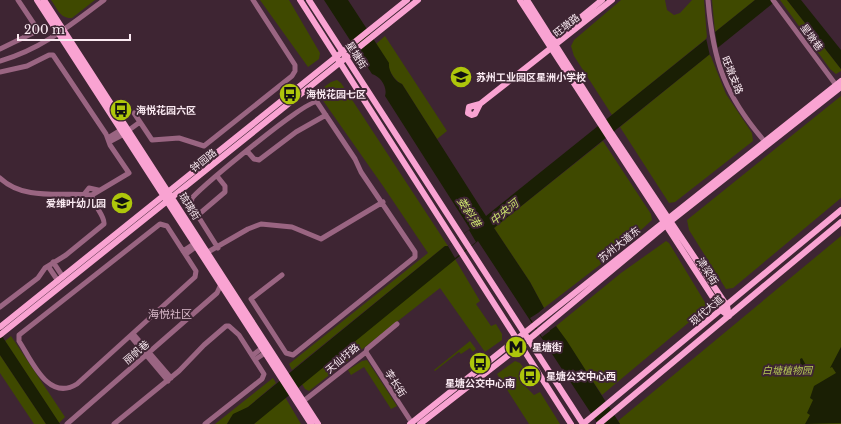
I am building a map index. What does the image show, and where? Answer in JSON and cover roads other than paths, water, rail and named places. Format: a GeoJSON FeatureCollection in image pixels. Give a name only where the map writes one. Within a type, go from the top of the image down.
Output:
{"type":"FeatureCollection","features":[{"type":"Feature","properties":{"kind":"main road","name":"琉璃街"},"geometry":{"type":"LineString","coordinates":[[37,0],[62,32]]}},
{"type":"Feature","properties":{"kind":"main road","name":"琉璃街"},"geometry":{"type":"LineString","coordinates":[[44,0],[62,32],[125,130],[168,196],[209,254],[224,282],[293,391],[318,424]]}},
{"type":"Feature","properties":{"kind":"main road","name":"星塘街"},"geometry":{"type":"LineString","coordinates":[[300,0],[571,424]]}},
{"type":"Feature","properties":{"kind":"main road","name":"星塘街"},"geometry":{"type":"LineString","coordinates":[[309,0],[583,424]]}},
{"type":"Feature","properties":{"kind":"main road","name":"钟园路"},"geometry":{"type":"LineString","coordinates":[[0,332],[407,0]]}},
{"type":"Feature","properties":{"kind":"main road","name":"钟园路"},"geometry":{"type":"LineString","coordinates":[[0,332],[61,279],[347,58],[418,0]]}},
{"type":"Feature","properties":{"kind":"main road","name":"津梁街"},"geometry":{"type":"LineString","coordinates":[[520,0],[553,45]]}},
{"type":"Feature","properties":{"kind":"main road","name":"津梁街"},"geometry":{"type":"LineString","coordinates":[[526,0],[610,136],[667,221],[727,306],[729,316]]}},
{"type":"Feature","properties":{"kind":"main road","name":"旺墩路"},"geometry":{"type":"LineString","coordinates":[[553,45],[602,0]]}},
{"type":"Feature","properties":{"kind":"main road","name":"旺墩路"},"geometry":{"type":"LineString","coordinates":[[553,45],[612,0]]}},
{"type":"Feature","properties":{"kind":"main road"},"geometry":{"type":"LineString","coordinates":[[480,104],[553,45]]}},
{"type":"Feature","properties":{"kind":"main road","name":"苏州大道东"},"geometry":{"type":"LineString","coordinates":[[411,423],[767,144],[838,86],[841,81]]}},
{"type":"Feature","properties":{"kind":"main road","name":"琉璃街"},"geometry":{"type":"LineString","coordinates":[[168,196],[196,244],[224,282]]}},
{"type":"Feature","properties":{"kind":"main road","name":"现代大道"},"geometry":{"type":"LineString","coordinates":[[583,424],[841,210]]}},
{"type":"Feature","properties":{"kind":"main road","name":"津梁街"},"geometry":{"type":"LineString","coordinates":[[667,221],[722,310],[729,316]]}},
{"type":"Feature","properties":{"kind":"main road","name":"苏州大道东"},"geometry":{"type":"LineString","coordinates":[[420,424],[546,326],[667,221]]}},
{"type":"Feature","properties":{"kind":"main road","name":"现代大道"},"geometry":{"type":"LineString","coordinates":[[599,424],[841,222]]}},
{"type":"Feature","properties":{"kind":"main road","name":"琉璃街"},"geometry":{"type":"LineString","coordinates":[[229,290],[264,351],[284,377]]}},
{"type":"Feature","properties":{"kind":"main road","name":"琉璃街"},"geometry":{"type":"LineString","coordinates":[[301,403],[311,424]]}},
{"type":"Feature","properties":{"kind":"street"},"geometry":{"type":"LineString","coordinates":[[0,49],[35,32],[36,27],[18,0]]}},
{"type":"Feature","properties":{"kind":"street"},"geometry":{"type":"LineString","coordinates":[[0,61],[33,49],[62,32],[104,0]]}},
{"type":"Feature","properties":{"kind":"street"},"geometry":{"type":"LineString","coordinates":[[134,113],[151,139],[155,141],[179,138],[204,146],[292,76],[295,70],[295,65],[253,0]]}},
{"type":"Feature","properties":{"kind":"street","name":"旺墩支路"},"geometry":{"type":"LineString","coordinates":[[708,0],[714,52],[724,80],[734,101],[749,124],[767,144]]}},
{"type":"Feature","properties":{"kind":"street","name":"星墩巷"},"geometry":{"type":"LineString","coordinates":[[774,1],[838,86]]}},
{"type":"Feature","properties":{"kind":"street"},"geometry":{"type":"LineString","coordinates":[[0,72],[27,66],[49,55],[53,56],[75,86],[129,173],[98,190],[92,195]]}},
{"type":"Feature","properties":{"kind":"street"},"geometry":{"type":"LineString","coordinates":[[218,248],[192,205],[192,198],[247,151],[312,102],[319,103],[355,159],[361,172],[383,202],[415,252],[415,257],[293,355],[286,353],[283,346],[278,342],[251,299],[282,275]]}},
{"type":"Feature","properties":{"kind":"street"},"geometry":{"type":"LineString","coordinates":[[247,151],[254,159],[259,160],[296,132],[326,115]]}},
{"type":"Feature","properties":{"kind":"street"},"geometry":{"type":"LineString","coordinates":[[108,140],[139,121]]}},
{"type":"Feature","properties":{"kind":"street"},"geometry":{"type":"LineString","coordinates":[[198,215],[225,192],[225,186],[217,176]]}},
{"type":"Feature","properties":{"kind":"street"},"geometry":{"type":"LineString","coordinates":[[0,178],[10,185],[38,194],[61,195],[85,193],[92,195]]}},
{"type":"Feature","properties":{"kind":"street"},"geometry":{"type":"LineString","coordinates":[[85,193],[89,188],[98,190]]}},
{"type":"Feature","properties":{"kind":"street"},"geometry":{"type":"LineString","coordinates":[[0,307],[38,278],[48,266],[104,224],[105,220],[95,206],[92,195]]}},
{"type":"Feature","properties":{"kind":"street"},"geometry":{"type":"LineString","coordinates":[[209,254],[241,233],[261,224],[292,227],[321,239],[383,202]]}},
{"type":"Feature","properties":{"kind":"street"},"geometry":{"type":"LineString","coordinates":[[160,224],[167,226],[196,271],[195,277],[132,336],[78,384],[62,389],[54,387],[46,382],[18,339],[20,335],[160,224]]}},
{"type":"Feature","properties":{"kind":"street"},"geometry":{"type":"LineString","coordinates":[[184,252],[196,244]]}},
{"type":"Feature","properties":{"kind":"street"},"geometry":{"type":"LineString","coordinates":[[54,262],[61,279]]}},
{"type":"Feature","properties":{"kind":"street"},"geometry":{"type":"LineString","coordinates":[[48,266],[61,279]]}},
{"type":"Feature","properties":{"kind":"street","name":"丽帆巷"},"geometry":{"type":"LineString","coordinates":[[67,424],[217,293],[224,282]]}},
{"type":"Feature","properties":{"kind":"street","name":"丽帆巷"},"geometry":{"type":"LineString","coordinates":[[217,293],[229,290]]}},
{"type":"Feature","properties":{"kind":"street","name":"天仙圩路"},"geometry":{"type":"LineString","coordinates":[[301,403],[366,352],[367,348],[397,324]]}},
{"type":"Feature","properties":{"kind":"street"},"geometry":{"type":"LineString","coordinates":[[114,424],[169,380],[204,345],[227,325],[235,330],[264,374],[262,379],[205,424]]}},
{"type":"Feature","properties":{"kind":"street"},"geometry":{"type":"LineString","coordinates":[[132,336],[169,380]]}},
{"type":"Feature","properties":{"kind":"street"},"geometry":{"type":"LineString","coordinates":[[254,357],[264,351]]}},
{"type":"Feature","properties":{"kind":"street","name":"李长街"},"geometry":{"type":"LineString","coordinates":[[366,352],[411,423]]}},
{"type":"Feature","properties":{"kind":"water"},"geometry":{"type":"Polygon","coordinates":[[[324,0],[348,0],[389,63],[392,76],[402,84],[486,216],[755,0],[777,0],[494,228],[530,282],[544,308],[538,314],[549,331],[556,326],[620,424],[598,424],[478,241],[254,424],[227,424],[233,414],[248,407],[445,246],[448,246],[470,229],[385,96],[386,93],[383,82],[372,74],[324,0]]]}},
{"type":"Feature","properties":{"kind":"water"},"geometry":{"type":"Polygon","coordinates":[[[787,0],[801,0],[841,50],[841,69],[787,0]]]}},
{"type":"Feature","properties":{"kind":"water"},"geometry":{"type":"Polygon","coordinates":[[[0,333],[60,424],[46,424],[0,355],[0,333]]]}},
{"type":"Feature","properties":{"kind":"water"},"geometry":{"type":"Polygon","coordinates":[[[841,347],[841,423],[805,424],[810,415],[807,413],[813,400],[810,398],[814,386],[836,373],[832,367],[830,368],[841,347]]]}},
{"type":"Feature","properties":{"kind":"water"},"geometry":{"type":"Polygon","coordinates":[[[802,358],[808,369],[801,371],[800,359],[802,358]]]}},
{"type":"Feature","properties":{"kind":"place","name":"苏州工业园区星洲小学校"},"geometry":{"type":"Point","coordinates":[461,77]}},
{"type":"Feature","properties":{"kind":"place","name":"海悦花园七区"},"geometry":{"type":"Point","coordinates":[290,94]}},
{"type":"Feature","properties":{"kind":"place","name":"海悦花园六区"},"geometry":{"type":"Point","coordinates":[121,110]}},
{"type":"Feature","properties":{"kind":"place","name":"爱维叶幼儿园"},"geometry":{"type":"Point","coordinates":[122,203]}},
{"type":"Feature","properties":{"kind":"place","name":"星塘街"},"geometry":{"type":"Point","coordinates":[516,347]}},
{"type":"Feature","properties":{"kind":"place","name":"星塘公交中心南"},"geometry":{"type":"Point","coordinates":[480,363]}},
{"type":"Feature","properties":{"kind":"place","name":"星塘公交中心西"},"geometry":{"type":"Point","coordinates":[530,376]}},
{"type":"Feature","properties":{"kind":"district","name":"海悦社区"},"geometry":{"type":"Point","coordinates":[170,314]}},
{"type":"Feature","properties":{"kind":"water label","name":"娄斜港"},"geometry":{"type":"Point","coordinates":[469,212]}},
{"type":"Feature","properties":{"kind":"water label","name":"中央河"},"geometry":{"type":"Point","coordinates":[504,212]}},
{"type":"Feature","properties":{"kind":"park label","name":"白塘植物园"},"geometry":{"type":"Point","coordinates":[787,370]}}]}
